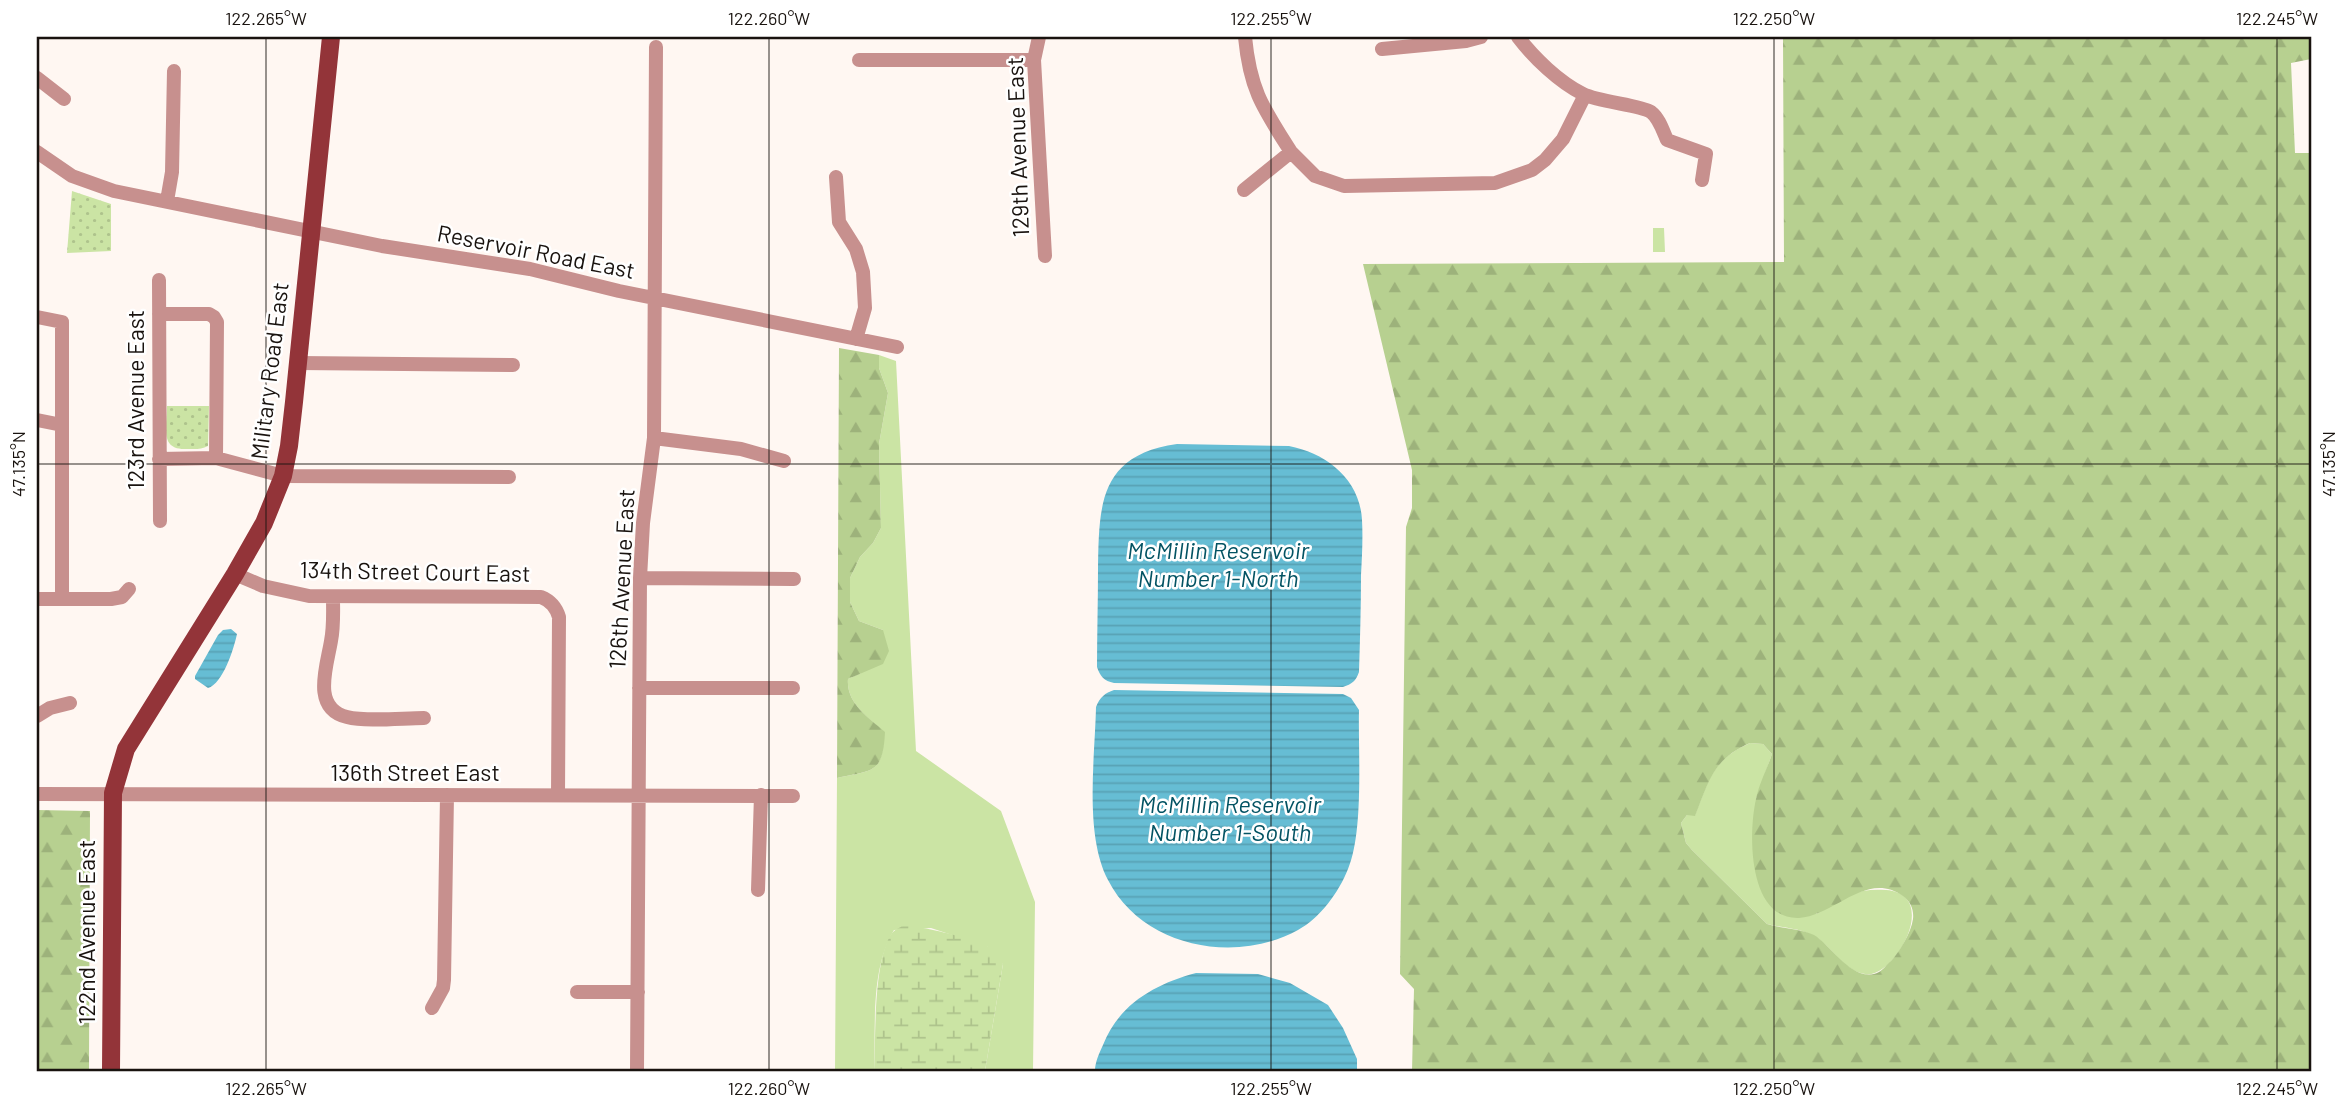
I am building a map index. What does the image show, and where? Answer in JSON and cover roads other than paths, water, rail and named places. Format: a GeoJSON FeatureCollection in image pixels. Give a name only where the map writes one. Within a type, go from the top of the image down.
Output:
{"type":"FeatureCollection","features":[{"type":"Feature","properties":{"kind":"main road","name":"Military Road East"},"geometry":{"type":"LineString","coordinates":[[113,793],[126,748],[264,523],[283,476],[289,446],[331,37]]}},
{"type":"Feature","properties":{"kind":"main road","name":"122nd Avenue East"},"geometry":{"type":"LineString","coordinates":[[111,1071],[113,793]]}},
{"type":"Feature","properties":{"kind":"street","name":"129th Avenue East"},"geometry":{"type":"LineString","coordinates":[[1039,37],[1034,60],[1045,256]]}},
{"type":"Feature","properties":{"kind":"street"},"geometry":{"type":"LineString","coordinates":[[1245,37],[1250,75],[1259,101],[1291,152],[1315,176],[1344,186],[1495,183],[1532,170],[1545,160],[1563,139],[1585,95]]}},
{"type":"Feature","properties":{"kind":"street"},"geometry":{"type":"LineString","coordinates":[[1382,49],[1466,41],[1480,37]]}},
{"type":"Feature","properties":{"kind":"street"},"geometry":{"type":"LineString","coordinates":[[1518,37],[1571,88],[1585,95],[1624,106],[1647,109],[1653,113],[1667,140],[1706,154],[1702,180]]}},
{"type":"Feature","properties":{"kind":"street","name":"126th Avenue East"},"geometry":{"type":"LineString","coordinates":[[637,1071],[640,578],[642,535],[654,438],[656,47]]}},
{"type":"Feature","properties":{"kind":"street"},"geometry":{"type":"LineString","coordinates":[[859,60],[1034,60]]}},
{"type":"Feature","properties":{"kind":"street"},"geometry":{"type":"LineString","coordinates":[[167,201],[172,172],[174,71]]}},
{"type":"Feature","properties":{"kind":"street"},"geometry":{"type":"LineString","coordinates":[[37,78],[64,99]]}},
{"type":"Feature","properties":{"kind":"street","name":"Reservoir Road East"},"geometry":{"type":"LineString","coordinates":[[37,152],[72,176],[90,184],[310,233],[508,265],[897,347]]}},
{"type":"Feature","properties":{"kind":"street"},"geometry":{"type":"LineString","coordinates":[[1244,190],[1291,152]]}},
{"type":"Feature","properties":{"kind":"street"},"geometry":{"type":"LineString","coordinates":[[836,177],[839,222],[856,249],[863,272],[865,309],[856,339]]}},
{"type":"Feature","properties":{"kind":"street","name":"123rd Avenue East"},"geometry":{"type":"LineString","coordinates":[[159,280],[160,521]]}},
{"type":"Feature","properties":{"kind":"street"},"geometry":{"type":"LineString","coordinates":[[159,314],[209,314],[217,322],[216,458]]}},
{"type":"Feature","properties":{"kind":"street"},"geometry":{"type":"LineString","coordinates":[[37,317],[62,322],[62,599]]}},
{"type":"Feature","properties":{"kind":"street"},"geometry":{"type":"LineString","coordinates":[[298,363],[513,365]]}},
{"type":"Feature","properties":{"kind":"street"},"geometry":{"type":"LineString","coordinates":[[37,420],[62,425]]}},
{"type":"Feature","properties":{"kind":"street"},"geometry":{"type":"LineString","coordinates":[[654,438],[741,449],[785,461]]}},
{"type":"Feature","properties":{"kind":"street"},"geometry":{"type":"LineString","coordinates":[[159,459],[216,458],[283,476],[509,477]]}},
{"type":"Feature","properties":{"kind":"street","name":"134th Street Court East"},"geometry":{"type":"LineString","coordinates":[[234,574],[284,592],[333,597],[541,597],[552,604],[559,617],[558,795]]}},
{"type":"Feature","properties":{"kind":"street"},"geometry":{"type":"LineString","coordinates":[[640,578],[794,579]]}},
{"type":"Feature","properties":{"kind":"street"},"geometry":{"type":"LineString","coordinates":[[37,599],[111,599],[122,597],[129,589]]}},
{"type":"Feature","properties":{"kind":"street"},"geometry":{"type":"LineString","coordinates":[[333,597],[333,627],[323,690],[332,709],[343,716],[354,718],[424,718]]}},
{"type":"Feature","properties":{"kind":"street"},"geometry":{"type":"LineString","coordinates":[[639,688],[793,688]]}},
{"type":"Feature","properties":{"kind":"street"},"geometry":{"type":"LineString","coordinates":[[37,716],[50,708],[70,704]]}},
{"type":"Feature","properties":{"kind":"street","name":"136th Street East"},"geometry":{"type":"LineString","coordinates":[[37,794],[793,796]]}},
{"type":"Feature","properties":{"kind":"street"},"geometry":{"type":"LineString","coordinates":[[432,1008],[443,988],[444,980],[447,795]]}},
{"type":"Feature","properties":{"kind":"street"},"geometry":{"type":"LineString","coordinates":[[758,890],[761,795]]}},
{"type":"Feature","properties":{"kind":"street"},"geometry":{"type":"LineString","coordinates":[[577,992],[638,992]]}},
{"type":"Feature","properties":{"kind":"water","name":"McMillin Reservoir Number 1-North"},"geometry":{"type":"Polygon","coordinates":[[[1177,444],[1289,446],[1316,455],[1339,470],[1348,480],[1360,505],[1362,520],[1359,672],[1351,683],[1343,687],[1114,683],[1101,675],[1097,667],[1098,546],[1103,504],[1118,472],[1132,459],[1151,450],[1177,444]]]}},
{"type":"Feature","properties":{"kind":"water"},"geometry":{"type":"Polygon","coordinates":[[[231,629],[237,634],[230,656],[223,673],[208,688],[195,679],[195,676],[218,635],[223,630],[231,629]]]}},
{"type":"Feature","properties":{"kind":"water","name":"McMillin Reservoir Number 1-South"},"geometry":{"type":"Polygon","coordinates":[[[1114,690],[1343,694],[1351,698],[1359,710],[1359,792],[1353,853],[1344,878],[1334,895],[1314,919],[1298,930],[1273,941],[1219,947],[1192,943],[1166,934],[1143,921],[1123,903],[1108,880],[1101,861],[1093,818],[1096,707],[1103,696],[1114,690]]]}},
{"type":"Feature","properties":{"kind":"water"},"geometry":{"type":"Polygon","coordinates":[[[1196,973],[1258,974],[1290,983],[1328,1005],[1343,1028],[1357,1059],[1357,1071],[1095,1071],[1110,1031],[1129,1007],[1166,983],[1196,973]]]}}]}
